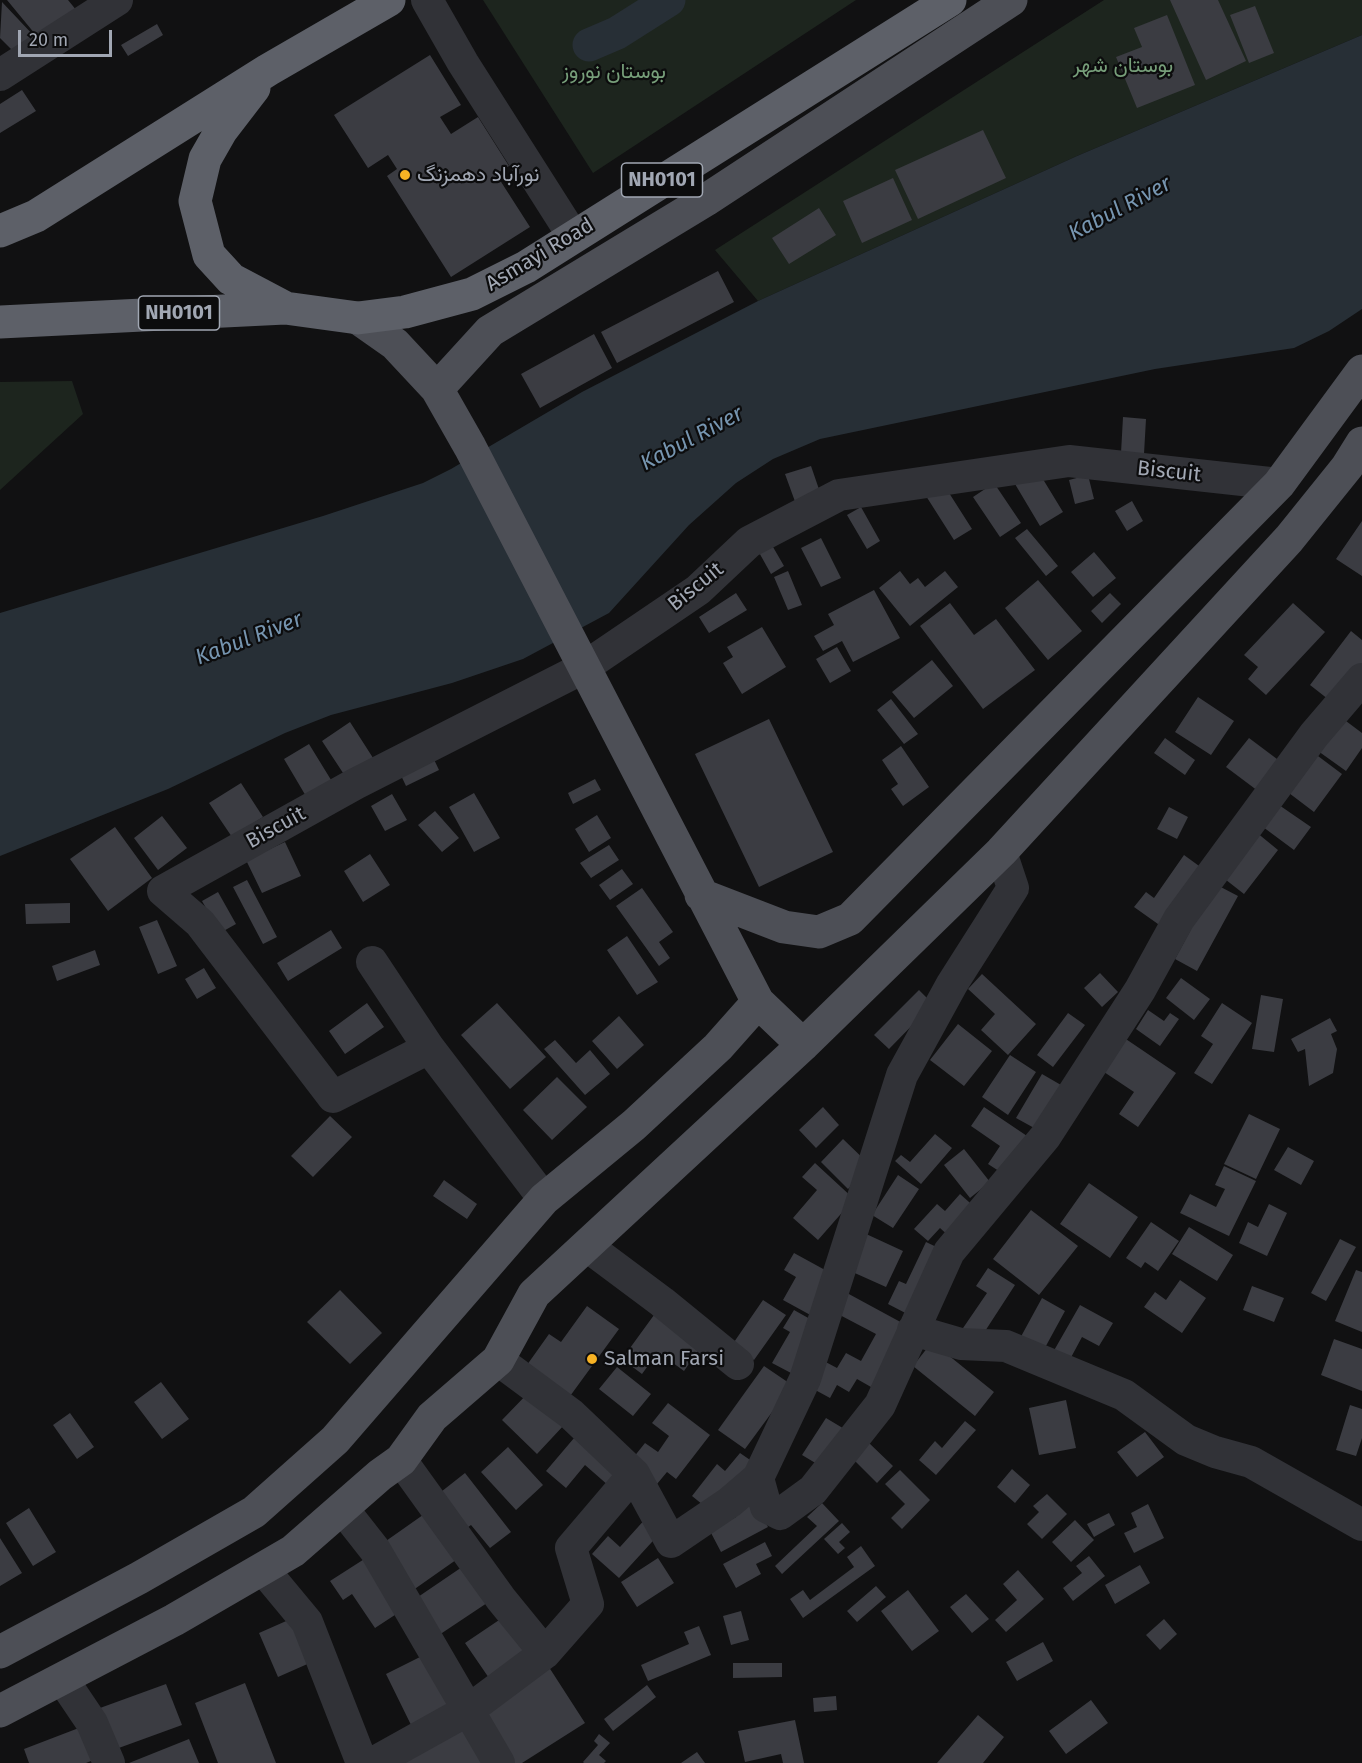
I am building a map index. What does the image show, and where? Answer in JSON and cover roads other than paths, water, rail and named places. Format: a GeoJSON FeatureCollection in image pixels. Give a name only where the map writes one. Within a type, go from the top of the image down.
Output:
{"type":"FeatureCollection","features":[{"type":"Feature","properties":{"kind":"highway","name":"NH0101"},"geometry":{"type":"LineString","coordinates":[[0,231],[36,216],[268,70],[389,0]]}},
{"type":"Feature","properties":{"kind":"highway","name":"Asmayi Road"},"geometry":{"type":"LineString","coordinates":[[0,322],[285,308],[358,318],[405,312],[472,294],[526,267],[950,0]]}},
{"type":"Feature","properties":{"kind":"highway","name":"NH0101"},"geometry":{"type":"LineString","coordinates":[[268,70],[221,131],[205,159],[195,201],[209,255],[231,279],[285,308]]}},
{"type":"Feature","properties":{"kind":"main road"},"geometry":{"type":"LineString","coordinates":[[436,389],[489,332],[706,200],[1011,0]]}},
{"type":"Feature","properties":{"kind":"main road"},"geometry":{"type":"LineString","coordinates":[[358,318],[395,344],[436,389],[470,447],[700,895],[758,1002],[803,1045]]}},
{"type":"Feature","properties":{"kind":"main road"},"geometry":{"type":"LineString","coordinates":[[700,895],[784,927],[819,932],[850,919],[1279,483],[1362,371]]}},
{"type":"Feature","properties":{"kind":"main road"},"geometry":{"type":"LineString","coordinates":[[0,1711],[63,1680],[293,1551],[401,1460],[432,1417],[498,1360],[534,1294],[803,1045],[1001,852],[1289,539],[1347,467],[1362,443]]}},
{"type":"Feature","properties":{"kind":"main road"},"geometry":{"type":"LineString","coordinates":[[0,1652],[139,1578],[254,1512],[335,1440],[544,1199],[634,1125],[718,1047],[758,1002]]}},
{"type":"Feature","properties":{"kind":"street"},"geometry":{"type":"LineString","coordinates":[[0,75],[117,0]]}},
{"type":"Feature","properties":{"kind":"street"},"geometry":{"type":"LineString","coordinates":[[427,0],[456,69],[514,169],[573,236]]}},
{"type":"Feature","properties":{"kind":"street","name":"Biscuit"},"geometry":{"type":"LineString","coordinates":[[429,1048],[333,1097],[200,923],[162,891],[698,590],[749,542],[839,495],[1070,461],[1279,483]]}},
{"type":"Feature","properties":{"kind":"street"},"geometry":{"type":"LineString","coordinates":[[758,1478],[766,1508],[780,1514],[813,1490],[880,1405],[950,1252],[1045,1137],[1140,990],[1179,919],[1314,735],[1362,680]]}},
{"type":"Feature","properties":{"kind":"street"},"geometry":{"type":"LineString","coordinates":[[498,1360],[571,1414],[634,1474],[671,1542],[730,1502],[758,1478],[805,1380],[902,1075],[952,984],[1013,888],[1001,852]]}},
{"type":"Feature","properties":{"kind":"street"},"geometry":{"type":"LineString","coordinates":[[372,963],[429,1048],[544,1199]]}},
{"type":"Feature","properties":{"kind":"street"},"geometry":{"type":"LineString","coordinates":[[587,1246],[662,1302],[738,1364]]}},
{"type":"Feature","properties":{"kind":"street"},"geometry":{"type":"LineString","coordinates":[[913,1330],[961,1344],[1006,1346],[1124,1395],[1186,1440],[1215,1452],[1251,1462],[1362,1525]]}},
{"type":"Feature","properties":{"kind":"street"},"geometry":{"type":"LineString","coordinates":[[401,1460],[501,1599],[544,1653]]}},
{"type":"Feature","properties":{"kind":"street"},"geometry":{"type":"LineString","coordinates":[[373,1763],[470,1709],[544,1653],[588,1604],[571,1548],[634,1474]]}},
{"type":"Feature","properties":{"kind":"street"},"geometry":{"type":"LineString","coordinates":[[342,1508],[375,1550],[470,1709],[499,1763]]}},
{"type":"Feature","properties":{"kind":"street"},"geometry":{"type":"LineString","coordinates":[[263,1569],[307,1622],[362,1763]]}},
{"type":"Feature","properties":{"kind":"street"},"geometry":{"type":"LineString","coordinates":[[63,1680],[92,1723],[110,1763]]}},
{"type":"Feature","properties":{"kind":"water","name":"Kabul River"},"geometry":{"type":"Polygon","coordinates":[[[1362,35],[1362,309],[1329,331],[1294,348],[1155,369],[820,439],[773,459],[736,483],[689,525],[609,613],[523,659],[452,683],[331,715],[285,733],[168,789],[0,856],[0,613],[323,516],[423,483],[582,392],[758,301],[1077,156],[1362,35]]]}},
{"type":"Feature","properties":{"kind":"waterway"},"geometry":{"type":"LineString","coordinates":[[589,45],[617,33],[669,0]]}},
{"type":"Feature","properties":{"kind":"place","name":"نورآباد دهمزنگ"},"geometry":{"type":"Point","coordinates":[405,175]}},
{"type":"Feature","properties":{"kind":"place","name":"Salman Farsi"},"geometry":{"type":"Point","coordinates":[592,1359]}},
{"type":"Feature","properties":{"kind":"park label","name":"بوستان شهر"},"geometry":{"type":"Point","coordinates":[1123,66]}},
{"type":"Feature","properties":{"kind":"park label","name":"بوستان نوروز"},"geometry":{"type":"Point","coordinates":[614,72]}}]}
